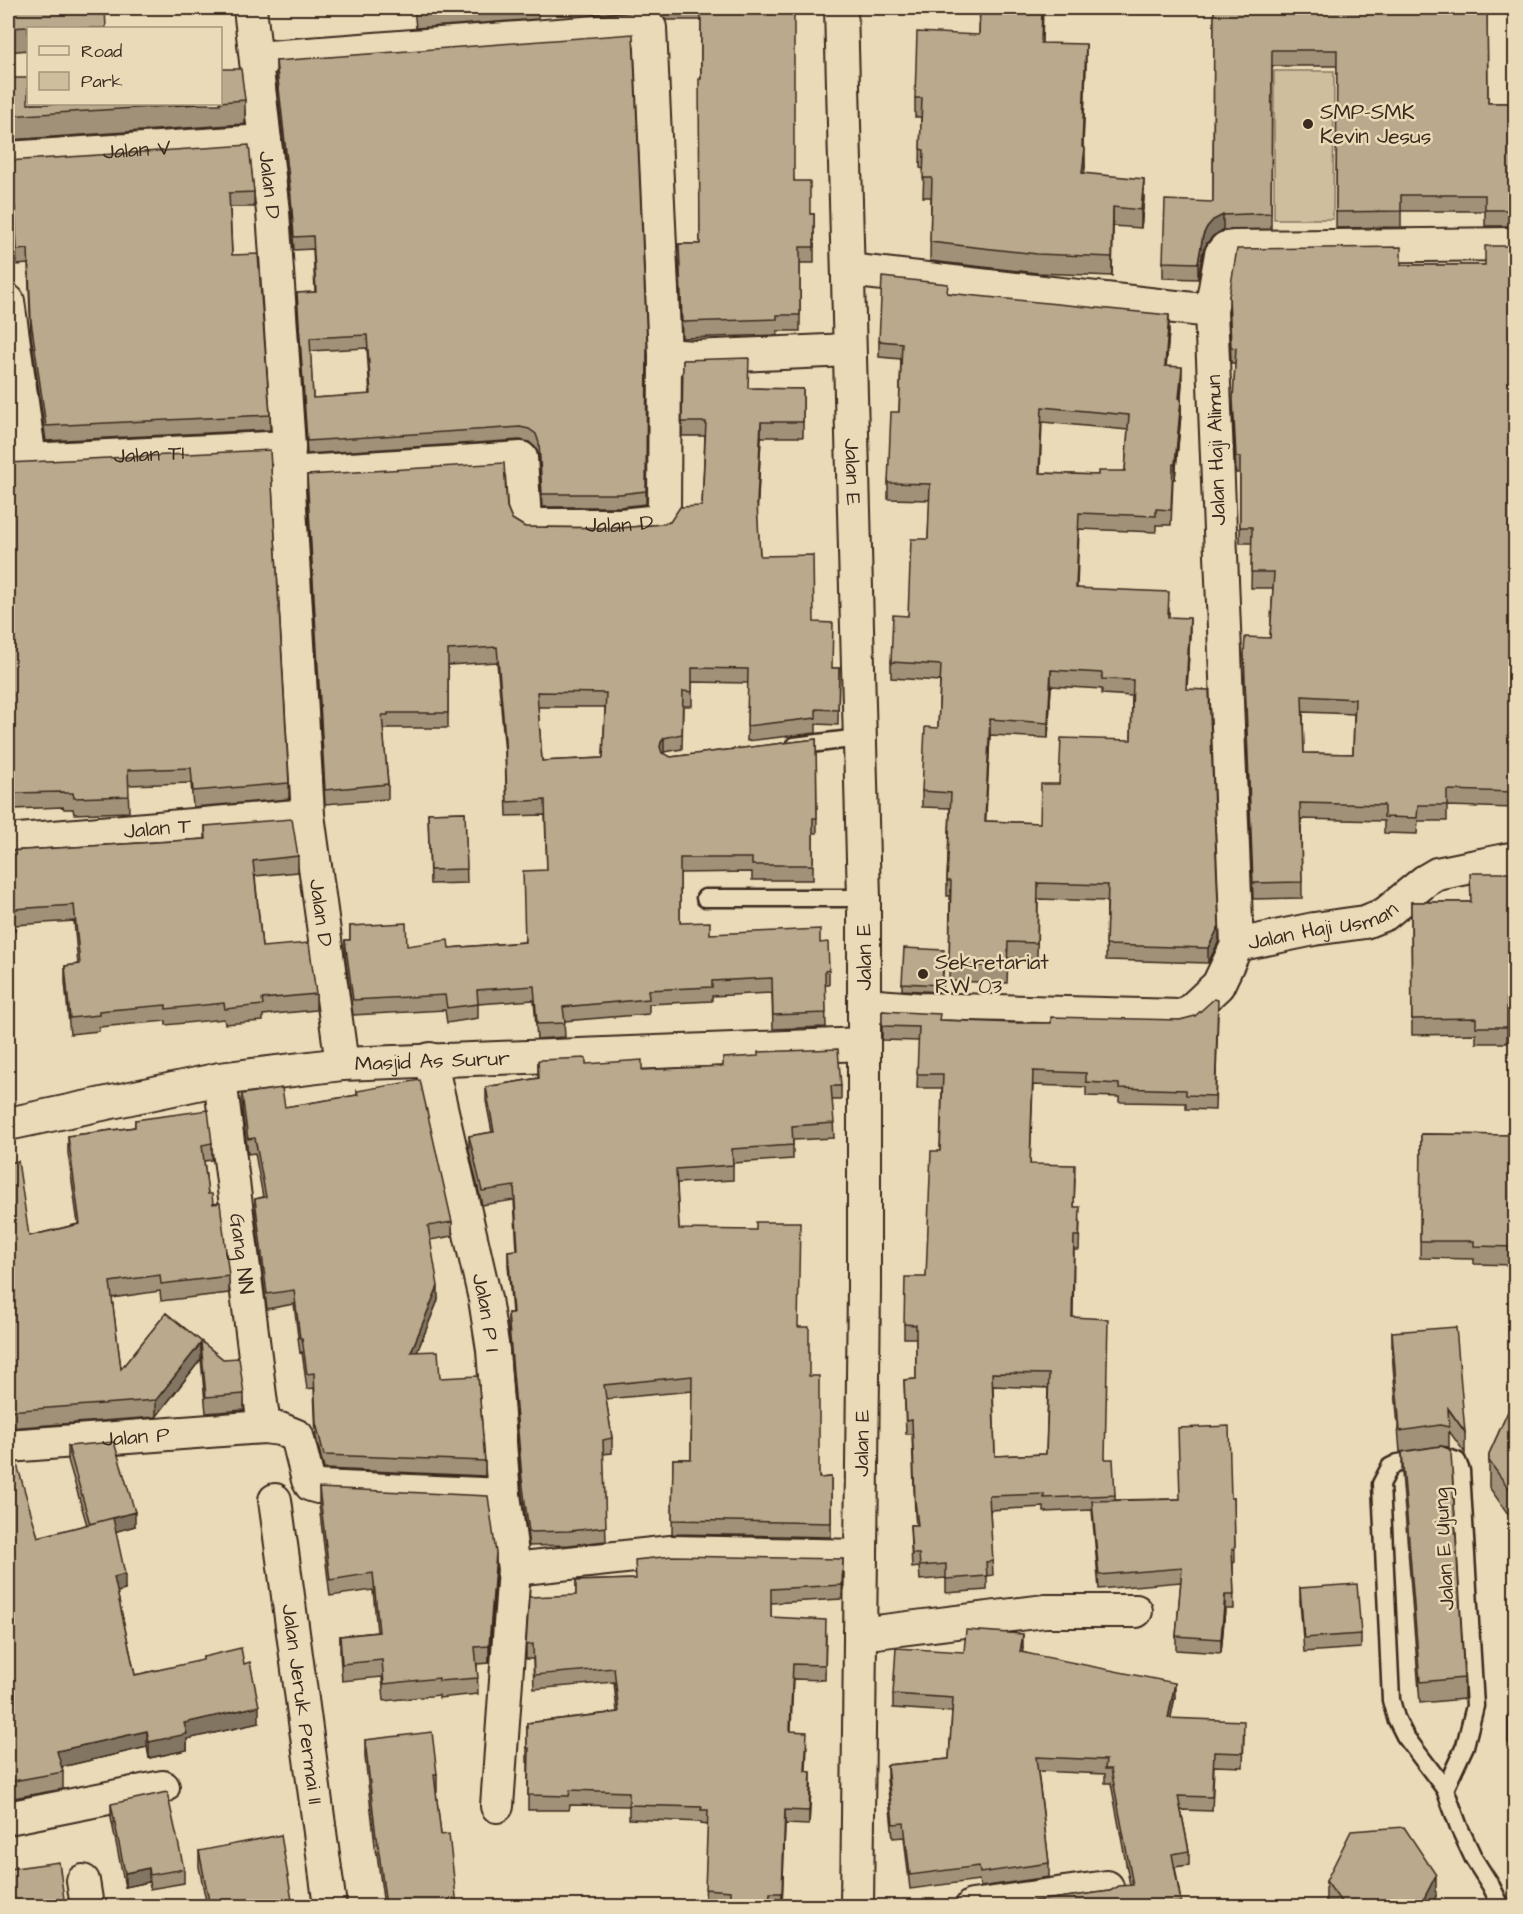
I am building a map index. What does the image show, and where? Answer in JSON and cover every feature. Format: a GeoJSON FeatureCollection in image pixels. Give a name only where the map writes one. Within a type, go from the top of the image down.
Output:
{"type":"FeatureCollection","features":[{"type":"Feature","properties":{"kind":"street","name":"Jalan D"},"geometry":{"type":"LineString","coordinates":[[250,8],[273,212],[308,816],[342,1064]]}},
{"type":"Feature","properties":{"kind":"street","name":"Jalan E"},"geometry":{"type":"LineString","coordinates":[[841,8],[864,898],[864,1288],[856,1906]]}},
{"type":"Feature","properties":{"kind":"street"},"geometry":{"type":"LineString","coordinates":[[256,58],[650,28],[665,355],[694,357],[849,350]]}},
{"type":"Feature","properties":{"kind":"street","name":"Jalan V"},"geometry":{"type":"LineString","coordinates":[[8,158],[265,141]]}},
{"type":"Feature","properties":{"kind":"street","name":"Jalan Haji Alimun"},"geometry":{"type":"LineString","coordinates":[[1237,945],[1210,311],[1220,258],[1229,248],[1515,244]]}},
{"type":"Feature","properties":{"kind":"street"},"geometry":{"type":"LineString","coordinates":[[848,270],[1210,311]]}},
{"type":"Feature","properties":{"kind":"street"},"geometry":{"type":"LineString","coordinates":[[8,301],[19,461]]}},
{"type":"Feature","properties":{"kind":"street","name":"Jalan D"},"geometry":{"type":"LineString","coordinates":[[289,460],[521,458],[527,523],[532,525],[621,525],[660,521],[664,515],[665,355]]}},
{"type":"Feature","properties":{"kind":"street","name":"Jalan T1"},"geometry":{"type":"LineString","coordinates":[[19,461],[289,460]]}},
{"type":"Feature","properties":{"kind":"street","name":"Jalan T"},"geometry":{"type":"LineString","coordinates":[[8,841],[308,816]]}},
{"type":"Feature","properties":{"kind":"street","name":"Jalan Haji Usman"},"geometry":{"type":"LineString","coordinates":[[864,1005],[1180,1016],[1188,1013],[1218,985],[1237,945],[1314,929],[1365,922],[1385,914],[1437,874],[1515,858]]}},
{"type":"Feature","properties":{"kind":"street","name":"Masjid As Surur"},"geometry":{"type":"LineString","coordinates":[[8,1124],[220,1079],[342,1064],[864,1044]]}},
{"type":"Feature","properties":{"kind":"street","name":"Jalan P I"},"geometry":{"type":"LineString","coordinates":[[430,1059],[485,1299],[493,1350],[504,1495],[514,1569],[497,1806]]}},
{"type":"Feature","properties":{"kind":"street","name":"Gang NN"},"geometry":{"type":"LineString","coordinates":[[220,1079],[264,1427]]}},
{"type":"Feature","properties":{"kind":"street","name":"Jalan P"},"geometry":{"type":"LineString","coordinates":[[8,1446],[264,1427],[280,1429],[297,1436],[308,1480],[311,1485],[318,1487],[504,1495]]}},
{"type":"Feature","properties":{"kind":"street","name":"Jalan Jeruk Permai II"},"geometry":{"type":"LineString","coordinates":[[275,1500],[330,1906]]}},
{"type":"Feature","properties":{"kind":"street"},"geometry":{"type":"LineString","coordinates":[[514,1569],[671,1552],[861,1556]]}},
{"type":"Feature","properties":{"kind":"street"},"geometry":{"type":"LineString","coordinates":[[860,1634],[1034,1612],[1136,1611]]}},
{"type":"Feature","properties":{"kind":"street"},"geometry":{"type":"LineString","coordinates":[[8,1818],[163,1787]]}},
{"type":"Feature","properties":{"kind":"street"},"geometry":{"type":"LineString","coordinates":[[972,1906],[1107,1887]]}},
{"type":"Feature","properties":{"kind":"lane"},"geometry":{"type":"LineString","coordinates":[[776,748],[859,738]]}},
{"type":"Feature","properties":{"kind":"lane"},"geometry":{"type":"LineString","coordinates":[[705,898],[864,898]]}},
{"type":"Feature","properties":{"kind":"lane","name":"Jalan E Ujung"},"geometry":{"type":"LineString","coordinates":[[1445,1789],[1465,1746],[1475,1706],[1461,1471],[1457,1461],[1442,1456],[1398,1462],[1389,1467],[1381,1484],[1391,1700],[1396,1718],[1405,1736],[1445,1789],[1459,1827],[1501,1906]]}},
{"type":"Feature","properties":{"kind":"green space"},"geometry":{"type":"Polygon","coordinates":[[[1274,71],[1334,71],[1333,219],[1274,219],[1274,71]]]}},
{"type":"Feature","properties":{"kind":"building"},"geometry":{"type":"Polygon","coordinates":[[[8,8],[105,8],[106,27],[8,28],[8,8]]]}},
{"type":"Feature","properties":{"kind":"building"},"geometry":{"type":"Polygon","coordinates":[[[415,8],[474,8],[416,12],[415,8]]]}},
{"type":"Feature","properties":{"kind":"building"},"geometry":{"type":"Polygon","coordinates":[[[701,8],[778,8],[778,13],[794,13],[794,181],[810,181],[810,214],[814,214],[814,247],[800,247],[800,315],[777,315],[777,319],[682,322],[679,244],[700,244],[701,8]]]}},
{"type":"Feature","properties":{"kind":"building"},"geometry":{"type":"Polygon","coordinates":[[[980,8],[1042,8],[1041,43],[1086,44],[1082,147],[1085,148],[1082,173],[1144,179],[1141,210],[1113,207],[1112,257],[1037,254],[930,242],[932,178],[923,178],[924,150],[920,149],[922,98],[915,98],[917,32],[979,35],[980,8]]]}},
{"type":"Feature","properties":{"kind":"building"},"geometry":{"type":"Polygon","coordinates":[[[1214,8],[1487,8],[1488,103],[1515,103],[1515,210],[1485,210],[1485,195],[1401,195],[1401,211],[1336,212],[1337,50],[1272,50],[1271,213],[1223,215],[1213,220],[1207,227],[1203,235],[1198,263],[1163,262],[1165,200],[1213,202],[1214,8]]]}},
{"type":"Feature","properties":{"kind":"building"},"geometry":{"type":"Polygon","coordinates":[[[633,34],[647,342],[646,491],[620,494],[542,494],[539,443],[536,434],[520,427],[307,441],[297,293],[316,292],[313,236],[294,237],[276,61],[633,34]],[[367,335],[310,338],[313,398],[371,394],[367,335]]]}},
{"type":"Feature","properties":{"kind":"building"},"geometry":{"type":"Polygon","coordinates":[[[222,69],[241,69],[245,100],[222,102],[222,69]]]}},
{"type":"Feature","properties":{"kind":"building"},"geometry":{"type":"Polygon","coordinates":[[[8,78],[27,78],[27,105],[183,105],[8,116],[8,78]]]}},
{"type":"Feature","properties":{"kind":"building"},"geometry":{"type":"Polygon","coordinates":[[[249,145],[254,192],[229,193],[232,255],[258,254],[270,415],[46,426],[31,321],[28,249],[17,250],[15,207],[8,207],[8,161],[249,145]]]}},
{"type":"Feature","properties":{"kind":"building"},"geometry":{"type":"Polygon","coordinates":[[[1485,246],[1515,246],[1515,792],[1447,790],[1447,805],[1418,805],[1417,818],[1384,817],[1384,805],[1300,803],[1302,882],[1253,883],[1245,637],[1270,638],[1274,572],[1251,572],[1252,527],[1240,527],[1240,457],[1236,457],[1233,399],[1236,348],[1231,347],[1229,296],[1237,249],[1401,247],[1401,265],[1485,265],[1485,246]],[[1302,696],[1304,753],[1353,754],[1355,699],[1302,696]]]}},
{"type":"Feature","properties":{"kind":"building"},"geometry":{"type":"Polygon","coordinates":[[[882,277],[948,284],[947,293],[1169,315],[1165,366],[1182,367],[1171,510],[1156,509],[1156,516],[1079,513],[1076,588],[1169,592],[1168,617],[1190,618],[1186,689],[1209,690],[1219,926],[1208,948],[1106,945],[1108,885],[1038,883],[1037,943],[1008,942],[1007,967],[949,965],[951,881],[947,881],[951,793],[922,791],[925,727],[938,728],[941,665],[891,662],[893,615],[908,616],[911,539],[928,539],[930,484],[888,483],[891,412],[899,412],[902,343],[879,341],[882,277]],[[1042,407],[1039,473],[1098,475],[1098,471],[1125,471],[1129,415],[1042,407]],[[1051,670],[1048,723],[990,719],[985,821],[1040,823],[1041,784],[1059,784],[1061,738],[1131,740],[1133,680],[1102,679],[1102,673],[1051,670]]]}},
{"type":"Feature","properties":{"kind":"building"},"geometry":{"type":"Polygon","coordinates":[[[749,358],[748,388],[803,389],[803,422],[761,422],[757,504],[760,556],[813,555],[814,622],[833,623],[832,668],[839,668],[838,710],[816,709],[816,718],[747,726],[748,669],[692,668],[692,692],[683,691],[682,734],[664,738],[660,747],[662,753],[671,757],[816,739],[817,818],[813,818],[813,865],[752,865],[752,858],[680,858],[680,923],[710,922],[710,934],[820,929],[820,943],[828,942],[829,970],[825,971],[826,1013],[773,1015],[772,978],[712,981],[712,987],[648,990],[649,999],[563,1007],[565,1023],[537,1024],[534,986],[477,990],[478,1004],[447,1008],[445,995],[353,1000],[345,940],[350,940],[350,926],[406,923],[407,946],[448,940],[449,948],[525,942],[523,871],[547,870],[545,800],[507,802],[505,739],[497,647],[448,650],[448,713],[388,713],[388,715],[382,715],[388,784],[325,790],[307,475],[504,463],[507,507],[512,519],[525,527],[621,528],[670,522],[680,507],[702,506],[706,422],[682,422],[683,360],[749,358]],[[537,692],[542,761],[603,758],[606,693],[537,692]]]}},
{"type":"Feature","properties":{"kind":"building"},"geometry":{"type":"Polygon","coordinates":[[[270,450],[289,783],[193,791],[191,768],[128,770],[129,796],[74,798],[73,793],[63,792],[12,793],[13,800],[8,801],[8,463],[270,450]]]}},
{"type":"Feature","properties":{"kind":"building"},"geometry":{"type":"Polygon","coordinates":[[[465,812],[467,869],[430,870],[428,813],[465,812]]]}},
{"type":"Feature","properties":{"kind":"building"},"geometry":{"type":"Polygon","coordinates":[[[292,819],[298,856],[253,861],[262,947],[309,943],[316,994],[262,999],[263,1005],[225,1009],[224,1003],[166,1009],[166,1005],[99,1011],[99,1015],[70,1018],[65,966],[80,964],[74,905],[14,909],[15,915],[8,915],[8,851],[206,839],[205,826],[292,819]]]}},
{"type":"Feature","properties":{"kind":"building"},"geometry":{"type":"Polygon","coordinates":[[[1470,873],[1515,873],[1515,999],[1507,999],[1507,1027],[1476,1027],[1476,1018],[1412,1019],[1411,902],[1471,902],[1470,873]]]}},
{"type":"Feature","properties":{"kind":"building","name":"Sekretariat RW 03"},"geometry":{"type":"Polygon","coordinates":[[[904,948],[944,950],[942,985],[902,983],[904,948]]]}},
{"type":"Feature","properties":{"kind":"building"},"geometry":{"type":"Polygon","coordinates":[[[1214,999],[1218,1000],[1215,1096],[1186,1095],[1186,1090],[1119,1088],[1119,1084],[1086,1082],[1086,1073],[1033,1071],[1030,1164],[1075,1165],[1074,1207],[1080,1207],[1079,1236],[1074,1236],[1072,1317],[1108,1319],[1105,1459],[1113,1459],[1115,1495],[1044,1498],[1044,1494],[989,1496],[993,1561],[986,1562],[987,1576],[946,1579],[946,1564],[920,1566],[919,1554],[912,1554],[910,1525],[918,1525],[912,1420],[906,1421],[904,1380],[916,1379],[916,1325],[904,1324],[905,1277],[926,1277],[931,1151],[940,1151],[943,1074],[917,1074],[919,1027],[882,1026],[882,1011],[940,1014],[939,1020],[1016,1023],[1051,1023],[1051,1017],[1180,1020],[1195,1016],[1214,999]],[[992,1373],[995,1456],[1046,1454],[1049,1374],[992,1373]]]}},
{"type":"Feature","properties":{"kind":"building"},"geometry":{"type":"Polygon","coordinates":[[[838,1049],[841,1086],[831,1086],[834,1123],[792,1126],[793,1145],[732,1149],[733,1165],[676,1169],[679,1229],[756,1230],[756,1222],[800,1222],[798,1327],[809,1327],[809,1376],[819,1376],[819,1478],[831,1477],[831,1523],[672,1520],[673,1459],[691,1459],[692,1376],[604,1385],[612,1438],[603,1440],[606,1527],[529,1532],[522,1479],[508,1313],[513,1313],[508,1251],[518,1250],[514,1186],[482,1191],[469,1136],[494,1132],[486,1087],[539,1078],[539,1060],[586,1058],[586,1064],[642,1060],[642,1070],[723,1066],[723,1058],[758,1056],[758,1052],[838,1049]]]}},
{"type":"Feature","properties":{"kind":"building"},"geometry":{"type":"Polygon","coordinates":[[[420,1080],[452,1222],[428,1226],[438,1286],[411,1352],[438,1351],[440,1378],[478,1376],[485,1461],[324,1455],[316,1423],[314,1373],[307,1374],[294,1290],[267,1294],[255,1199],[266,1197],[255,1138],[248,1139],[242,1094],[282,1088],[285,1107],[358,1095],[357,1091],[420,1080]]]}},
{"type":"Feature","properties":{"kind":"building"},"geometry":{"type":"Polygon","coordinates":[[[208,1110],[212,1143],[202,1145],[208,1194],[212,1194],[213,1204],[220,1203],[229,1276],[161,1284],[160,1275],[110,1282],[121,1369],[166,1313],[223,1359],[239,1358],[244,1394],[206,1397],[201,1343],[156,1400],[8,1411],[8,1163],[18,1161],[29,1236],[80,1224],[68,1136],[135,1127],[135,1120],[208,1110]]]}},
{"type":"Feature","properties":{"kind":"building"},"geometry":{"type":"Polygon","coordinates":[[[1421,1134],[1515,1135],[1515,1247],[1474,1246],[1474,1241],[1420,1241],[1421,1134]]]}},
{"type":"Feature","properties":{"kind":"building"},"geometry":{"type":"Polygon","coordinates":[[[1456,1327],[1465,1432],[1448,1408],[1449,1427],[1440,1425],[1400,1431],[1392,1332],[1456,1327]]]}},
{"type":"Feature","properties":{"kind":"building"},"geometry":{"type":"Polygon","coordinates":[[[1515,1396],[1515,1497],[1489,1461],[1489,1454],[1515,1396]]]}},
{"type":"Feature","properties":{"kind":"building"},"geometry":{"type":"Polygon","coordinates":[[[1229,1426],[1231,1498],[1234,1498],[1235,1548],[1232,1549],[1234,1595],[1225,1595],[1221,1639],[1176,1636],[1182,1568],[1099,1575],[1092,1501],[1180,1499],[1178,1428],[1229,1426]]]}},
{"type":"Feature","properties":{"kind":"building"},"geometry":{"type":"Polygon","coordinates":[[[114,1442],[135,1512],[90,1524],[68,1446],[114,1442]]]}},
{"type":"Feature","properties":{"kind":"building"},"geometry":{"type":"Polygon","coordinates":[[[1441,1446],[1449,1449],[1451,1453],[1464,1678],[1420,1682],[1402,1452],[1441,1446]]]}},
{"type":"Feature","properties":{"kind":"building"},"geometry":{"type":"Polygon","coordinates":[[[8,1447],[12,1447],[38,1537],[113,1518],[125,1574],[114,1577],[135,1675],[203,1660],[203,1657],[241,1648],[244,1664],[250,1662],[259,1706],[184,1723],[187,1734],[149,1742],[147,1731],[57,1751],[63,1772],[8,1782],[8,1447]]]}},
{"type":"Feature","properties":{"kind":"building"},"geometry":{"type":"Polygon","coordinates":[[[319,1488],[488,1496],[496,1553],[489,1646],[475,1647],[478,1678],[439,1681],[439,1678],[384,1684],[382,1660],[342,1664],[340,1636],[379,1632],[373,1573],[330,1580],[319,1488]]]}},
{"type":"Feature","properties":{"kind":"building"},"geometry":{"type":"Polygon","coordinates":[[[672,1556],[843,1559],[842,1585],[771,1589],[771,1617],[826,1620],[825,1665],[793,1664],[790,1731],[807,1732],[805,1771],[811,1772],[809,1811],[785,1810],[782,1893],[770,1893],[769,1906],[731,1906],[731,1891],[705,1889],[708,1810],[701,1810],[702,1807],[629,1805],[629,1792],[570,1790],[569,1796],[528,1795],[527,1723],[619,1712],[614,1668],[534,1675],[533,1644],[526,1645],[529,1597],[576,1595],[576,1581],[636,1579],[635,1560],[672,1556]]]}},
{"type":"Feature","properties":{"kind":"building"},"geometry":{"type":"Polygon","coordinates":[[[1357,1584],[1361,1634],[1304,1638],[1300,1588],[1357,1584]]]}},
{"type":"Feature","properties":{"kind":"building"},"geometry":{"type":"Polygon","coordinates":[[[966,1630],[1023,1634],[1020,1652],[1175,1683],[1168,1718],[1244,1721],[1243,1753],[1214,1752],[1212,1797],[1178,1796],[1189,1851],[1172,1854],[1181,1902],[1156,1906],[999,1906],[1110,1891],[1119,1886],[1133,1885],[1111,1769],[1105,1769],[1106,1760],[1036,1757],[1049,1863],[980,1873],[979,1866],[910,1875],[904,1823],[893,1824],[887,1765],[949,1759],[953,1698],[893,1694],[896,1648],[964,1652],[966,1630]]]}},
{"type":"Feature","properties":{"kind":"building"},"geometry":{"type":"Polygon","coordinates":[[[1515,1699],[1515,1726],[1508,1716],[1515,1699]]]}},
{"type":"Feature","properties":{"kind":"building"},"geometry":{"type":"Polygon","coordinates":[[[432,1732],[441,1835],[449,1834],[457,1906],[386,1906],[365,1740],[432,1732]]]}},
{"type":"Feature","properties":{"kind":"building"},"geometry":{"type":"Polygon","coordinates":[[[167,1792],[184,1869],[150,1875],[149,1868],[125,1873],[111,1804],[167,1792]]]}},
{"type":"Feature","properties":{"kind":"building"},"geometry":{"type":"Polygon","coordinates":[[[1404,1827],[1436,1875],[1420,1906],[1344,1906],[1326,1881],[1351,1831],[1404,1827]]]}},
{"type":"Feature","properties":{"kind":"building"},"geometry":{"type":"Polygon","coordinates":[[[281,1835],[293,1906],[210,1906],[199,1851],[281,1835]]]}},
{"type":"Feature","properties":{"kind":"building"},"geometry":{"type":"Polygon","coordinates":[[[59,1862],[65,1906],[8,1906],[8,1869],[59,1862]]]}},
{"type":"Feature","properties":{"kind":"place","name":"SMP-SMK Kevin Jesus"},"geometry":{"type":"Point","coordinates":[1308,124]}},
{"type":"Feature","properties":{"kind":"place","name":"Sekretariat RW 03"},"geometry":{"type":"Point","coordinates":[923,974]}}]}
